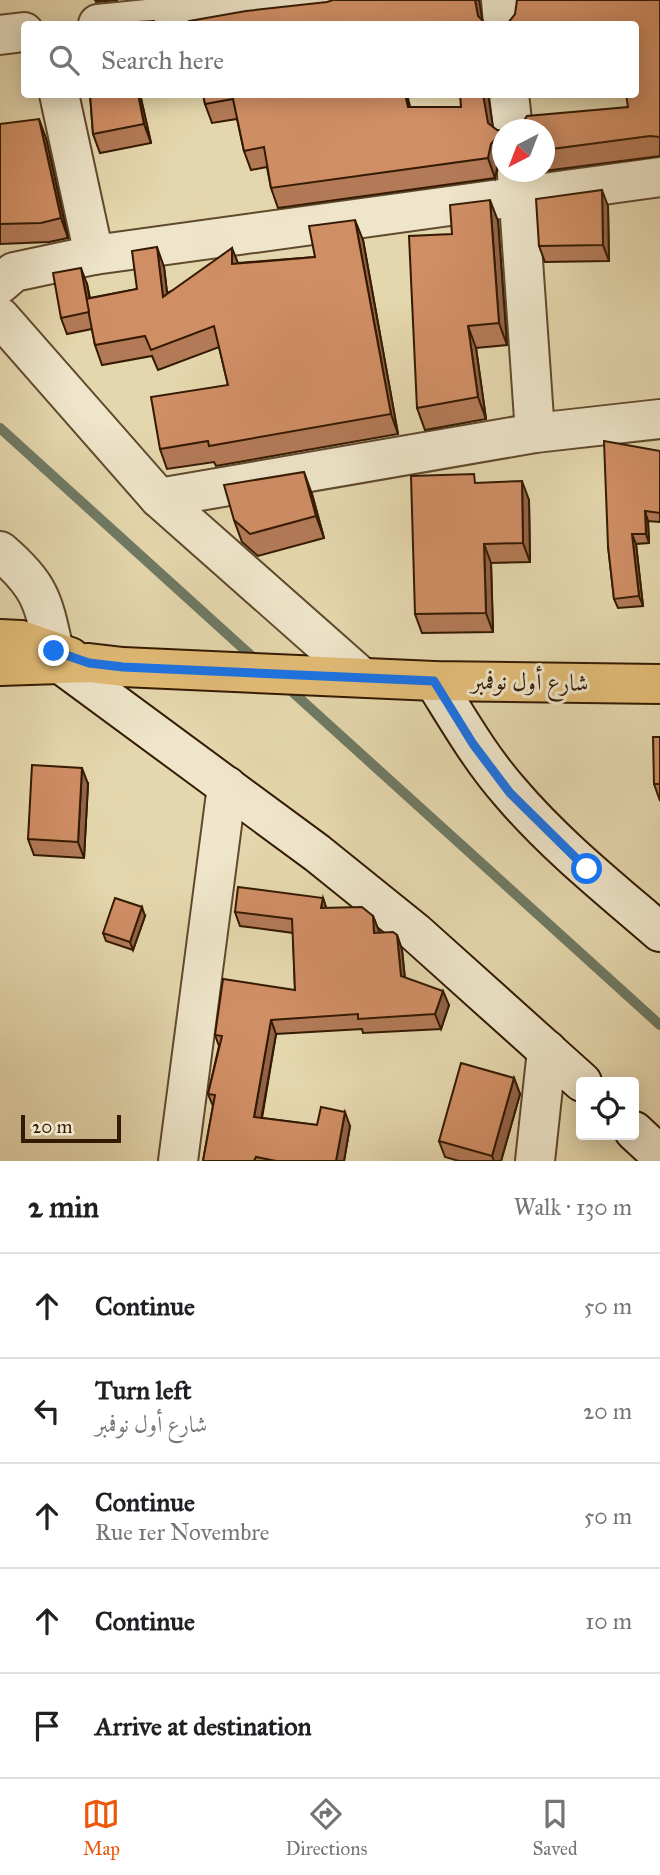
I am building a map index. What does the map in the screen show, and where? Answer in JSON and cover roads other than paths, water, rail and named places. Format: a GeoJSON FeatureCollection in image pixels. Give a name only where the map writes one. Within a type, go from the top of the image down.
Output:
{"type":"FeatureCollection","features":[{"type":"Feature","properties":{"kind":"main road"},"geometry":{"type":"LineString","coordinates":[[0,639],[21,640],[82,662]]}},
{"type":"Feature","properties":{"kind":"main road","name":"شارع أول نوفمبر"},"geometry":{"type":"LineString","coordinates":[[82,662],[434,681],[660,684]]}},
{"type":"Feature","properties":{"kind":"main road"},"geometry":{"type":"LineString","coordinates":[[0,666],[82,662]]}},
{"type":"Feature","properties":{"kind":"street"},"geometry":{"type":"LineString","coordinates":[[127,21],[332,0]]}},
{"type":"Feature","properties":{"kind":"street"},"geometry":{"type":"LineString","coordinates":[[501,0],[503,21]]}},
{"type":"Feature","properties":{"kind":"street"},"geometry":{"type":"LineString","coordinates":[[0,35],[21,32]]}},
{"type":"Feature","properties":{"kind":"street"},"geometry":{"type":"LineString","coordinates":[[60,98],[94,255]]}},
{"type":"Feature","properties":{"kind":"street"},"geometry":{"type":"LineString","coordinates":[[509,98],[512,119]]}},
{"type":"Feature","properties":{"kind":"street"},"geometry":{"type":"LineString","coordinates":[[0,284],[14,272],[94,255],[518,184],[660,177]]}},
{"type":"Feature","properties":{"kind":"street"},"geometry":{"type":"LineString","coordinates":[[518,184],[535,433]]}},
{"type":"Feature","properties":{"kind":"street"},"geometry":{"type":"LineString","coordinates":[[0,317],[159,498],[359,675]]}},
{"type":"Feature","properties":{"kind":"street"},"geometry":{"type":"LineString","coordinates":[[159,498],[535,433],[660,419]]}},
{"type":"Feature","properties":{"kind":"street"},"geometry":{"type":"LineString","coordinates":[[0,551],[18,566],[43,599],[82,662],[227,786],[415,932],[577,1077]]}},
{"type":"Feature","properties":{"kind":"street"},"geometry":{"type":"LineString","coordinates":[[434,681],[473,744],[510,793],[587,869],[660,932]]}},
{"type":"Feature","properties":{"kind":"street"},"geometry":{"type":"LineString","coordinates":[[178,1161],[227,786]]}},
{"type":"Feature","properties":{"kind":"street"},"geometry":{"type":"LineString","coordinates":[[535,1161],[547,1050]]}},
{"type":"Feature","properties":{"kind":"street"},"geometry":{"type":"LineString","coordinates":[[639,1136],[660,1155]]}},
{"type":"Feature","properties":{"kind":"waterway"},"geometry":{"type":"LineString","coordinates":[[0,428],[257,661]]}},
{"type":"Feature","properties":{"kind":"waterway"},"geometry":{"type":"LineString","coordinates":[[287,687],[660,1025]]}}]}
